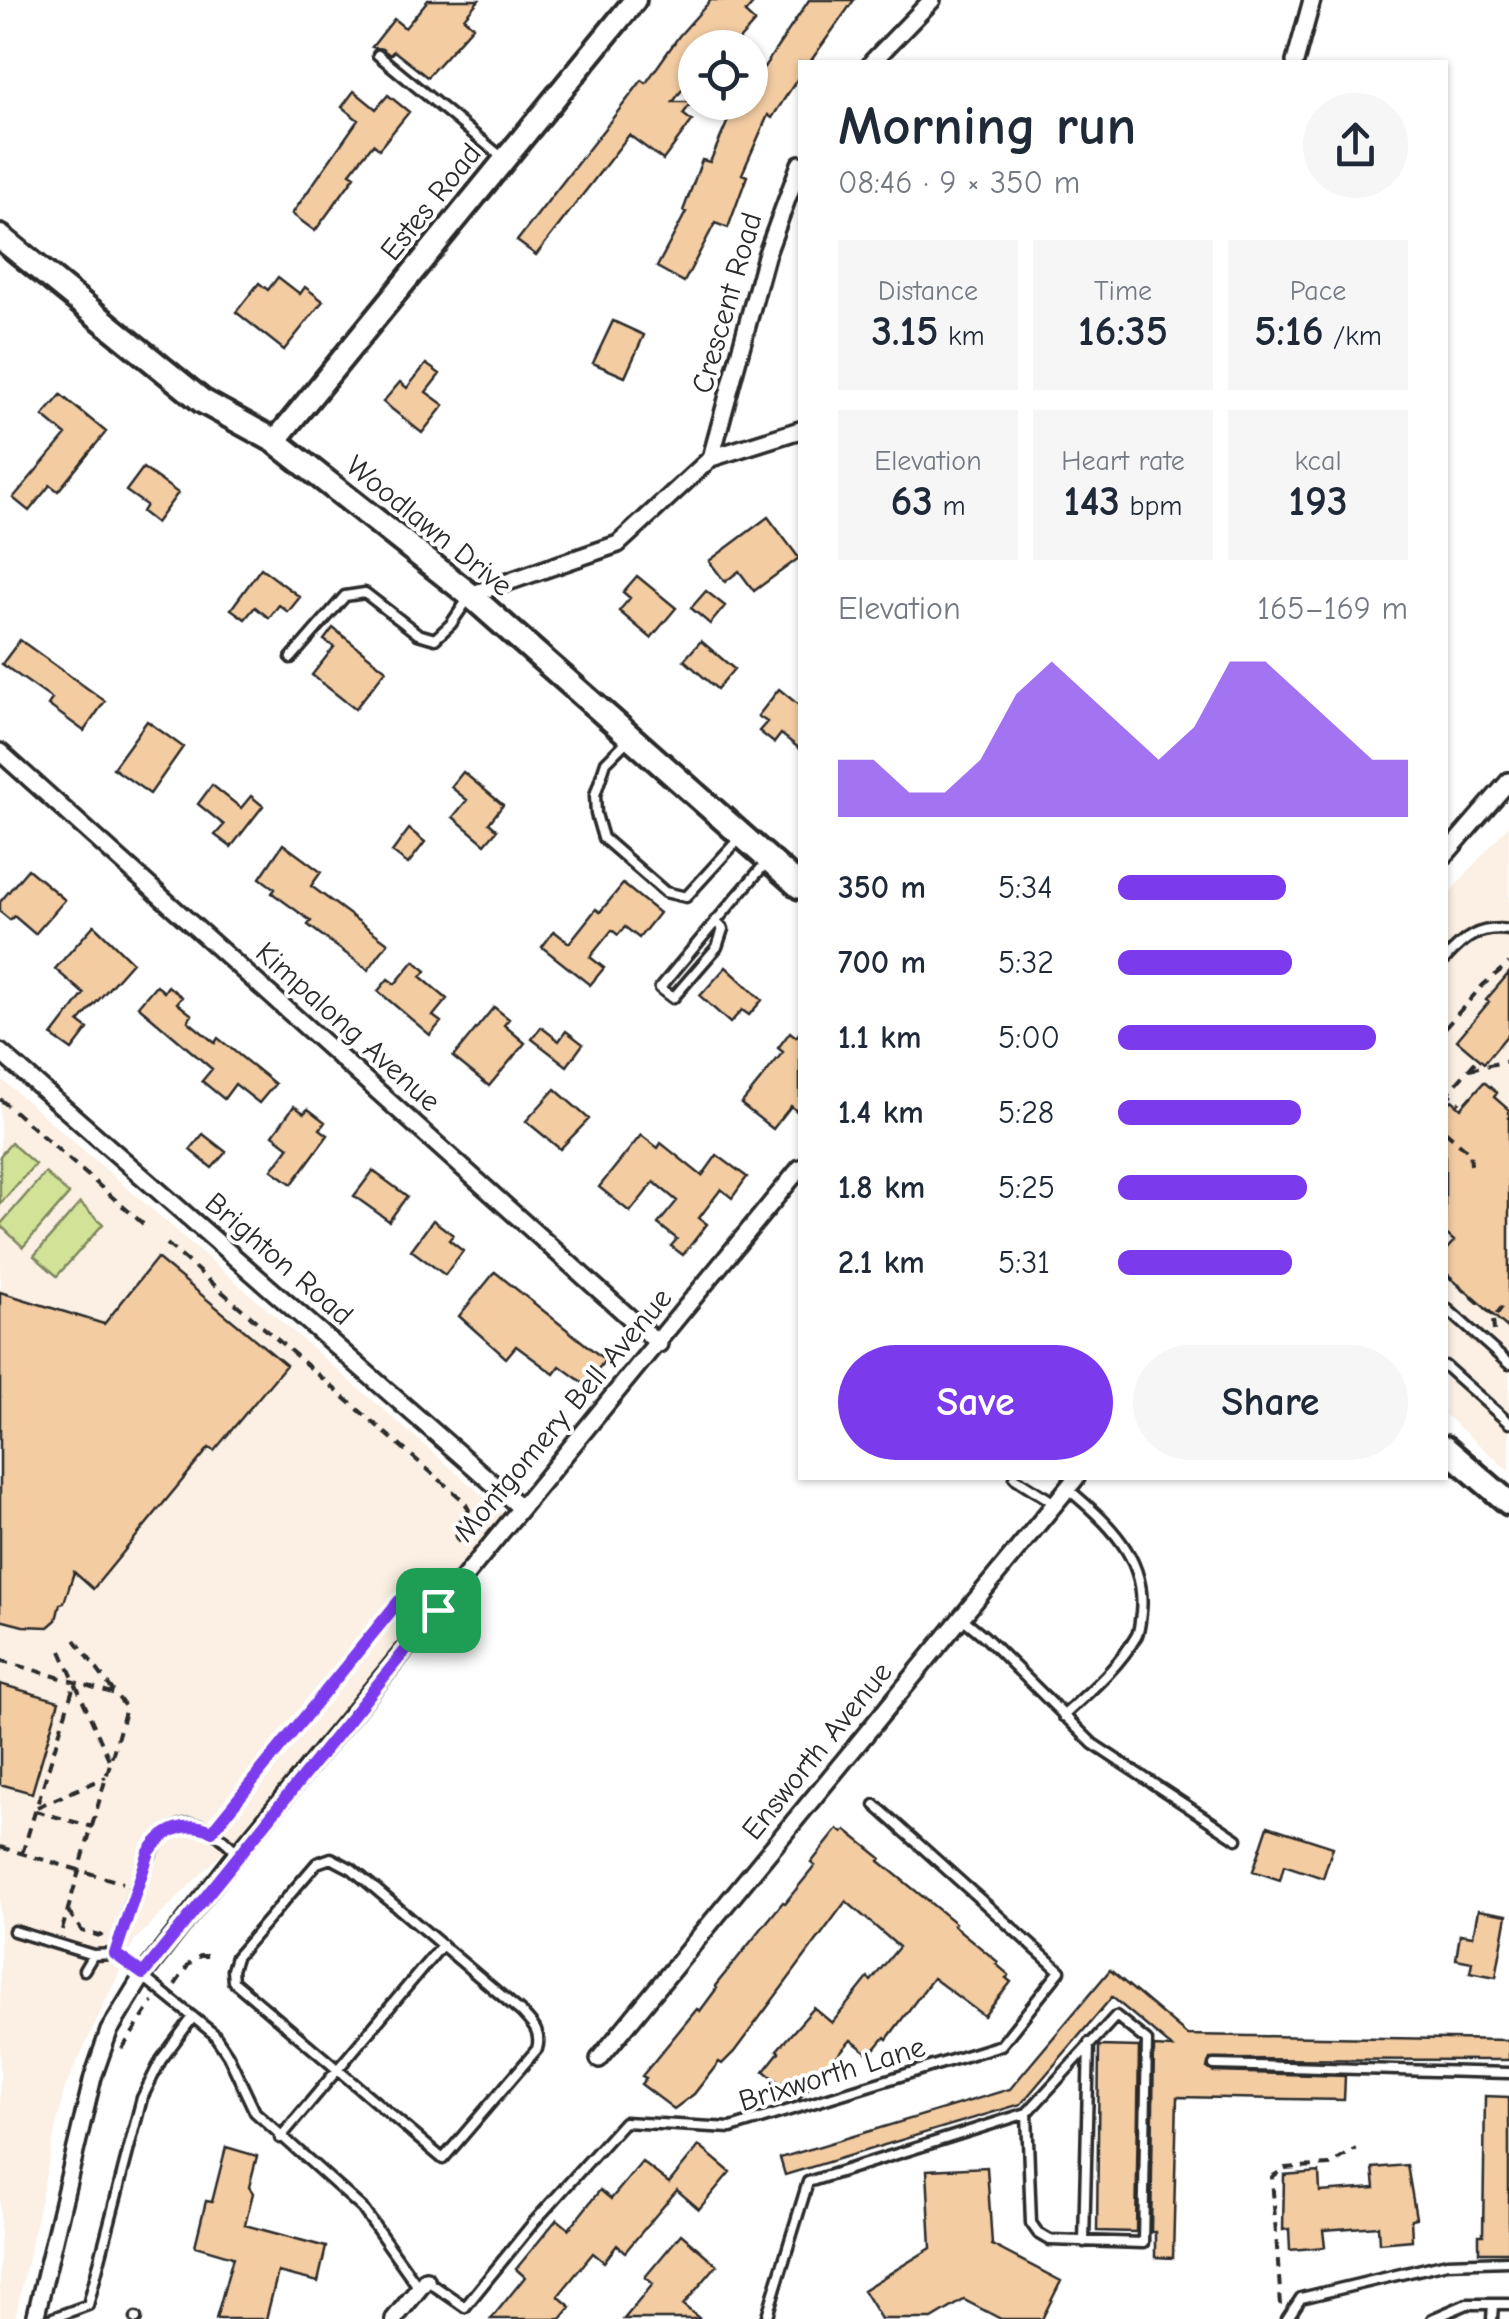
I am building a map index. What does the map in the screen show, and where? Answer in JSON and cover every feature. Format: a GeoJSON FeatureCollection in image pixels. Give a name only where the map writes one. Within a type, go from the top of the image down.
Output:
{"type":"FeatureCollection","features":[{"type":"Feature","properties":{"kind":"main road","name":"Woodlawn Drive"},"geometry":{"type":"LineString","coordinates":[[0,237],[202,402],[275,442],[470,595],[798,885]]}},
{"type":"Feature","properties":{"kind":"main road"},"geometry":{"type":"LineString","coordinates":[[1448,1451],[1509,1503]]}},
{"type":"Feature","properties":{"kind":"street","name":"Estes Road"},"geometry":{"type":"LineString","coordinates":[[275,442],[634,0]]}},
{"type":"Feature","properties":{"kind":"street"},"geometry":{"type":"LineString","coordinates":[[874,60],[932,0]]}},
{"type":"Feature","properties":{"kind":"street"},"geometry":{"type":"LineString","coordinates":[[1296,60],[1312,0]]}},
{"type":"Feature","properties":{"kind":"street","name":"Crescent Road"},"geometry":{"type":"LineString","coordinates":[[712,458],[766,256],[798,169]]}},
{"type":"Feature","properties":{"kind":"street"},"geometry":{"type":"LineString","coordinates":[[470,595],[618,544],[712,458],[798,431]]}},
{"type":"Feature","properties":{"kind":"street","name":"Kimpalong Avenue"},"geometry":{"type":"LineString","coordinates":[[0,752],[659,1344]]}},
{"type":"Feature","properties":{"kind":"street"},"geometry":{"type":"LineString","coordinates":[[1448,852],[1509,781]]}},
{"type":"Feature","properties":{"kind":"street","name":"Brighton Road"},"geometry":{"type":"LineString","coordinates":[[0,1052],[521,1508]]}},
{"type":"Feature","properties":{"kind":"street","name":"Montgomery Bell Avenue"},"geometry":{"type":"LineString","coordinates":[[35,2319],[93,2077],[109,2032],[143,1974],[798,1170]]}},
{"type":"Feature","properties":{"kind":"street","name":"Ensworth Avenue"},"geometry":{"type":"LineString","coordinates":[[599,2059],[1072,1484]]}},
{"type":"Feature","properties":{"kind":"street"},"geometry":{"type":"LineString","coordinates":[[394,2319],[422,2284]]}},
{"type":"Feature","properties":{"kind":"lane"},"geometry":{"type":"LineString","coordinates":[[378,55],[504,159]]}},
{"type":"Feature","properties":{"kind":"lane"},"geometry":{"type":"LineString","coordinates":[[291,658],[345,596],[364,593],[418,634],[435,640],[470,595]]}},
{"type":"Feature","properties":{"kind":"lane"},"geometry":{"type":"LineString","coordinates":[[630,737],[606,762],[595,794],[603,838],[629,862],[665,892],[686,896],[742,836]]}},
{"type":"Feature","properties":{"kind":"lane"},"geometry":{"type":"LineString","coordinates":[[715,921],[723,929],[717,946],[673,998],[660,988],[715,921],[769,860]]}},
{"type":"Feature","properties":{"kind":"lane"},"geometry":{"type":"LineString","coordinates":[[1448,957],[1476,932],[1509,930]]}},
{"type":"Feature","properties":{"kind":"lane"},"geometry":{"type":"LineString","coordinates":[[1448,1310],[1509,1364]]}},
{"type":"Feature","properties":{"kind":"lane"},"geometry":{"type":"LineString","coordinates":[[1448,1369],[1509,1423]]}},
{"type":"Feature","properties":{"kind":"lane"},"geometry":{"type":"LineString","coordinates":[[1018,1480],[1056,1504]]}},
{"type":"Feature","properties":{"kind":"lane"},"geometry":{"type":"LineString","coordinates":[[1063,1716],[1104,1678],[1139,1632],[1143,1590],[1129,1552],[1072,1484]]}},
{"type":"Feature","properties":{"kind":"lane"},"geometry":{"type":"LineString","coordinates":[[212,1831],[399,1601],[414,1594],[438,1610]]}},
{"type":"Feature","properties":{"kind":"lane"},"geometry":{"type":"LineString","coordinates":[[962,1618],[1093,1744],[1238,1839]]}},
{"type":"Feature","properties":{"kind":"lane","name":"Brixworth Lane"},"geometry":{"type":"LineString","coordinates":[[465,2307],[534,2222],[624,2122],[731,2128],[1002,2045],[1060,1971],[876,1806]]}},
{"type":"Feature","properties":{"kind":"lane"},"geometry":{"type":"LineString","coordinates":[[115,1954],[149,1852],[166,1834],[197,1824],[238,1853]]}},
{"type":"Feature","properties":{"kind":"lane"},"geometry":{"type":"LineString","coordinates":[[330,1858],[352,1869],[442,1945],[530,2022],[540,2040],[537,2050],[443,2160],[337,2070],[241,1991],[232,1970],[236,1957],[317,1862],[330,1858]]}},
{"type":"Feature","properties":{"kind":"lane"},"geometry":{"type":"LineString","coordinates":[[14,1931],[93,1955],[115,1954],[214,2034],[228,2054],[255,2112],[362,2208],[422,2284],[465,2307],[456,2319]]}},
{"type":"Feature","properties":{"kind":"lane"},"geometry":{"type":"LineString","coordinates":[[280,2138],[442,1945]]}},
{"type":"Feature","properties":{"kind":"lane"},"geometry":{"type":"LineString","coordinates":[[84,1970],[93,1955]]}},
{"type":"Feature","properties":{"kind":"lane"},"geometry":{"type":"LineString","coordinates":[[766,2319],[808,2182],[1027,2113],[1116,2016],[1148,2041],[1142,2242],[1050,2240],[1038,2233],[1031,2223],[1027,2113]]}},
{"type":"Feature","properties":{"kind":"lane"},"geometry":{"type":"LineString","coordinates":[[50,2319],[88,2305],[142,2098],[161,2060],[193,2018]]}},
{"type":"Feature","properties":{"kind":"lane"},"geometry":{"type":"LineString","coordinates":[[1084,2242],[1089,2043]]}},
{"type":"Feature","properties":{"kind":"lane"},"geometry":{"type":"LineString","coordinates":[[1214,2065],[1509,2073]]}},
{"type":"Feature","properties":{"kind":"lane"},"geometry":{"type":"LineString","coordinates":[[1289,2314],[1300,2298],[1403,2271],[1464,2261],[1509,2260]]}},
{"type":"Feature","properties":{"kind":"lane"},"geometry":{"type":"LineString","coordinates":[[1432,2319],[1467,2304],[1509,2304]]}},
{"type":"Feature","properties":{"kind":"lane"},"geometry":{"type":"LineString","coordinates":[[1492,2304],[1492,2319]]}},
{"type":"Feature","properties":{"kind":"path"},"geometry":{"type":"LineString","coordinates":[[1448,1025],[1482,985],[1509,962]]}},
{"type":"Feature","properties":{"kind":"path"},"geometry":{"type":"LineString","coordinates":[[1448,1091],[1476,1061]]}},
{"type":"Feature","properties":{"kind":"path"},"geometry":{"type":"LineString","coordinates":[[1469,1069],[1509,1061]]}},
{"type":"Feature","properties":{"kind":"path"},"geometry":{"type":"LineString","coordinates":[[1448,1094],[1460,1103]]}},
{"type":"Feature","properties":{"kind":"path"},"geometry":{"type":"LineString","coordinates":[[0,1099],[150,1229]]}},
{"type":"Feature","properties":{"kind":"path"},"geometry":{"type":"LineString","coordinates":[[1448,1134],[1470,1153],[1471,1166]]}},
{"type":"Feature","properties":{"kind":"path"},"geometry":{"type":"LineString","coordinates":[[166,1244],[464,1501],[468,1510],[454,1530],[467,1559]]}},
{"type":"Feature","properties":{"kind":"path"},"geometry":{"type":"LineString","coordinates":[[1448,1276],[1494,1316]]}},
{"type":"Feature","properties":{"kind":"path"},"geometry":{"type":"LineString","coordinates":[[1497,1333],[1492,1322],[1502,1307]]}},
{"type":"Feature","properties":{"kind":"path"},"geometry":{"type":"LineString","coordinates":[[58,1944],[126,1708],[73,1637]]}},
{"type":"Feature","properties":{"kind":"path"},"geometry":{"type":"LineString","coordinates":[[61,1651],[111,1764]]}},
{"type":"Feature","properties":{"kind":"path"},"geometry":{"type":"LineString","coordinates":[[0,1660],[118,1695]]}},
{"type":"Feature","properties":{"kind":"path"},"geometry":{"type":"LineString","coordinates":[[22,1854],[75,1682]]}},
{"type":"Feature","properties":{"kind":"path"},"geometry":{"type":"LineString","coordinates":[[36,1809],[108,1776]]}},
{"type":"Feature","properties":{"kind":"path"},"geometry":{"type":"LineString","coordinates":[[36,1809],[92,1828]]}},
{"type":"Feature","properties":{"kind":"path"},"geometry":{"type":"LineString","coordinates":[[0,1848],[137,1887]]}},
{"type":"Feature","properties":{"kind":"path"},"geometry":{"type":"LineString","coordinates":[[124,1883],[129,1868]]}},
{"type":"Feature","properties":{"kind":"path"},"geometry":{"type":"LineString","coordinates":[[68,1911],[82,1930],[100,1936],[108,1930]]}},
{"type":"Feature","properties":{"kind":"path"},"geometry":{"type":"LineString","coordinates":[[175,1986],[189,1964],[200,1956],[210,1956]]}},
{"type":"Feature","properties":{"kind":"path"},"geometry":{"type":"LineString","coordinates":[[1289,2314],[1281,2306],[1272,2177],[1285,2168],[1330,2164],[1356,2149]]}},
{"type":"Feature","properties":{"kind":"shaded area"},"geometry":{"type":"Polygon","coordinates":[[[1509,825],[1509,1471],[1448,1418],[1448,895],[1509,825]]]}},
{"type":"Feature","properties":{"kind":"shaded area"},"geometry":{"type":"Polygon","coordinates":[[[0,1078],[504,1514],[257,1818],[134,1941],[64,2090],[15,2319],[0,2319],[0,1078]]]}},
{"type":"Feature","properties":{"kind":"green space"},"geometry":{"type":"Polygon","coordinates":[[[11,1143],[35,1164],[0,1204],[0,1156],[11,1143]]]}},
{"type":"Feature","properties":{"kind":"green space"},"geometry":{"type":"Polygon","coordinates":[[[45,1173],[69,1194],[23,1247],[0,1225],[45,1173]]]}},
{"type":"Feature","properties":{"kind":"green space"},"geometry":{"type":"Polygon","coordinates":[[[80,1203],[103,1224],[57,1276],[34,1256],[80,1203]]]}},
{"type":"Feature","properties":{"kind":"building"},"geometry":{"type":"Polygon","coordinates":[[[428,0],[479,0],[464,18],[473,26],[427,77],[394,51],[390,55],[372,47],[394,19],[405,28],[428,0]]]}},
{"type":"Feature","properties":{"kind":"building"},"geometry":{"type":"Polygon","coordinates":[[[711,0],[756,0],[745,13],[755,22],[748,30],[684,30],[711,0]]]}},
{"type":"Feature","properties":{"kind":"building"},"geometry":{"type":"Polygon","coordinates":[[[809,0],[854,0],[811,60],[798,60],[798,78],[772,118],[768,115],[768,61],[809,0]]]}},
{"type":"Feature","properties":{"kind":"building"},"geometry":{"type":"Polygon","coordinates":[[[678,37],[678,95],[673,102],[678,102],[678,120],[692,121],[663,160],[629,135],[536,255],[517,241],[642,80],[646,83],[678,37]]]}},
{"type":"Feature","properties":{"kind":"building"},"geometry":{"type":"Polygon","coordinates":[[[354,91],[376,109],[388,95],[409,112],[379,149],[373,144],[350,173],[355,176],[315,231],[292,214],[358,120],[342,107],[354,91]]]}},
{"type":"Feature","properties":{"kind":"building"},"geometry":{"type":"Polygon","coordinates":[[[728,120],[766,120],[742,174],[747,176],[728,228],[715,223],[684,282],[657,267],[686,212],[683,211],[702,160],[710,162],[728,120]]]}},
{"type":"Feature","properties":{"kind":"building"},"geometry":{"type":"Polygon","coordinates":[[[278,277],[300,294],[305,287],[323,301],[284,350],[236,312],[259,283],[268,290],[278,277]]]}},
{"type":"Feature","properties":{"kind":"building"},"geometry":{"type":"Polygon","coordinates":[[[613,321],[644,335],[625,377],[593,363],[613,321]]]}},
{"type":"Feature","properties":{"kind":"building"},"geometry":{"type":"Polygon","coordinates":[[[426,364],[440,374],[426,392],[444,405],[422,433],[383,402],[400,382],[407,388],[426,364]]]}},
{"type":"Feature","properties":{"kind":"building"},"geometry":{"type":"Polygon","coordinates":[[[61,395],[106,432],[58,491],[50,485],[29,511],[13,498],[66,435],[43,416],[61,395]]]}},
{"type":"Feature","properties":{"kind":"building"},"geometry":{"type":"Polygon","coordinates":[[[143,468],[178,493],[156,523],[142,512],[146,505],[126,491],[143,468]]]}},
{"type":"Feature","properties":{"kind":"building"},"geometry":{"type":"Polygon","coordinates":[[[768,517],[798,557],[754,591],[739,571],[725,582],[709,561],[768,517]]]}},
{"type":"Feature","properties":{"kind":"building"},"geometry":{"type":"Polygon","coordinates":[[[261,568],[300,597],[288,612],[279,605],[269,618],[255,607],[245,619],[231,609],[261,568]]]}},
{"type":"Feature","properties":{"kind":"building"},"geometry":{"type":"Polygon","coordinates":[[[637,576],[676,608],[651,638],[619,611],[630,598],[623,592],[637,576]]]}},
{"type":"Feature","properties":{"kind":"building"},"geometry":{"type":"Polygon","coordinates":[[[706,591],[725,606],[710,624],[691,608],[706,591]]]}},
{"type":"Feature","properties":{"kind":"building"},"geometry":{"type":"Polygon","coordinates":[[[333,628],[386,670],[355,709],[312,675],[334,647],[324,640],[333,628]]]}},
{"type":"Feature","properties":{"kind":"building"},"geometry":{"type":"Polygon","coordinates":[[[20,640],[105,701],[84,731],[48,705],[52,699],[2,664],[20,640]]]}},
{"type":"Feature","properties":{"kind":"building"},"geometry":{"type":"Polygon","coordinates":[[[701,641],[734,669],[717,689],[684,660],[701,641]]]}},
{"type":"Feature","properties":{"kind":"building"},"geometry":{"type":"Polygon","coordinates":[[[779,689],[798,704],[798,747],[781,734],[774,743],[759,731],[767,722],[758,716],[779,689]]]}},
{"type":"Feature","properties":{"kind":"building"},"geometry":{"type":"Polygon","coordinates":[[[147,721],[183,747],[150,794],[113,768],[147,721]]]}},
{"type":"Feature","properties":{"kind":"building"},"geometry":{"type":"Polygon","coordinates":[[[463,772],[503,805],[489,823],[497,830],[485,844],[453,817],[467,800],[451,787],[463,772]]]}},
{"type":"Feature","properties":{"kind":"building"},"geometry":{"type":"Polygon","coordinates":[[[212,785],[241,808],[251,796],[263,806],[231,847],[215,835],[224,825],[198,804],[212,785]]]}},
{"type":"Feature","properties":{"kind":"building"},"geometry":{"type":"Polygon","coordinates":[[[409,829],[425,842],[408,864],[392,852],[409,829]]]}},
{"type":"Feature","properties":{"kind":"building"},"geometry":{"type":"Polygon","coordinates":[[[283,844],[321,872],[311,886],[388,943],[368,970],[308,925],[311,921],[272,893],[275,889],[260,878],[283,844]]]}},
{"type":"Feature","properties":{"kind":"building"},"geometry":{"type":"Polygon","coordinates":[[[28,869],[65,900],[35,934],[14,916],[10,920],[0,912],[0,902],[28,869]]]}},
{"type":"Feature","properties":{"kind":"building"},"geometry":{"type":"Polygon","coordinates":[[[623,884],[659,913],[639,938],[625,927],[618,935],[612,930],[590,957],[604,968],[590,985],[542,947],[554,931],[569,943],[596,909],[600,912],[623,884]]]}},
{"type":"Feature","properties":{"kind":"building"},"geometry":{"type":"Polygon","coordinates":[[[94,925],[132,962],[79,1022],[88,1029],[72,1050],[52,1036],[84,994],[55,969],[94,925]]]}},
{"type":"Feature","properties":{"kind":"building"},"geometry":{"type":"Polygon","coordinates":[[[414,961],[426,971],[421,977],[447,999],[433,1016],[441,1022],[430,1035],[378,991],[388,979],[395,984],[414,961]]]}},
{"type":"Feature","properties":{"kind":"building"},"geometry":{"type":"Polygon","coordinates":[[[726,967],[762,1000],[749,1015],[742,1010],[730,1023],[700,996],[726,967]]]}},
{"type":"Feature","properties":{"kind":"building"},"geometry":{"type":"Polygon","coordinates":[[[1509,973],[1509,1033],[1484,1063],[1457,1040],[1509,973]]]}},
{"type":"Feature","properties":{"kind":"building"},"geometry":{"type":"Polygon","coordinates":[[[156,985],[164,992],[168,986],[182,997],[177,1003],[192,1015],[188,1021],[215,1043],[218,1038],[275,1084],[259,1103],[235,1084],[224,1099],[202,1081],[212,1069],[138,1006],[156,985]]]}},
{"type":"Feature","properties":{"kind":"building"},"geometry":{"type":"Polygon","coordinates":[[[494,1007],[509,1019],[504,1025],[525,1043],[489,1086],[453,1057],[494,1007]]]}},
{"type":"Feature","properties":{"kind":"building"},"geometry":{"type":"Polygon","coordinates":[[[541,1027],[559,1041],[566,1031],[583,1044],[567,1066],[532,1039],[541,1027]]]}},
{"type":"Feature","properties":{"kind":"building"},"geometry":{"type":"Polygon","coordinates":[[[790,1032],[798,1034],[798,1112],[791,1106],[773,1129],[741,1104],[783,1052],[778,1048],[790,1032]]]}},
{"type":"Feature","properties":{"kind":"building"},"geometry":{"type":"Polygon","coordinates":[[[1484,1082],[1509,1110],[1509,1329],[1448,1276],[1448,1248],[1454,1241],[1448,1236],[1448,1105],[1452,1100],[1461,1108],[1484,1082]]]}},
{"type":"Feature","properties":{"kind":"building"},"geometry":{"type":"Polygon","coordinates":[[[555,1089],[589,1119],[560,1149],[526,1121],[555,1089]]]}},
{"type":"Feature","properties":{"kind":"building"},"geometry":{"type":"Polygon","coordinates":[[[294,1106],[304,1113],[308,1109],[325,1122],[320,1129],[328,1135],[292,1184],[272,1170],[289,1147],[273,1135],[294,1106]]]}},
{"type":"Feature","properties":{"kind":"building"},"geometry":{"type":"Polygon","coordinates":[[[203,1134],[226,1152],[212,1168],[190,1150],[203,1134]]]}},
{"type":"Feature","properties":{"kind":"building"},"geometry":{"type":"Polygon","coordinates":[[[641,1135],[658,1148],[661,1143],[702,1176],[717,1155],[747,1177],[732,1198],[721,1189],[699,1218],[707,1224],[683,1255],[671,1246],[677,1239],[658,1224],[677,1201],[654,1182],[630,1212],[599,1187],[641,1135]]]}},
{"type":"Feature","properties":{"kind":"building"},"geometry":{"type":"Polygon","coordinates":[[[373,1171],[407,1196],[389,1221],[354,1196],[373,1171]]]}},
{"type":"Feature","properties":{"kind":"building"},"geometry":{"type":"Polygon","coordinates":[[[433,1220],[453,1235],[449,1240],[463,1251],[445,1275],[411,1250],[433,1220]]]}},
{"type":"Feature","properties":{"kind":"building"},"geometry":{"type":"Polygon","coordinates":[[[157,1258],[286,1365],[214,1451],[209,1448],[93,1589],[74,1572],[56,1620],[48,1627],[0,1620],[0,1292],[104,1324],[157,1258]]]}},
{"type":"Feature","properties":{"kind":"building"},"geometry":{"type":"Polygon","coordinates":[[[495,1272],[605,1360],[586,1385],[560,1366],[554,1374],[516,1346],[506,1358],[459,1316],[495,1272]]]}},
{"type":"Feature","properties":{"kind":"building"},"geometry":{"type":"Polygon","coordinates":[[[0,1684],[59,1701],[32,1793],[0,1784],[0,1684]]]}},
{"type":"Feature","properties":{"kind":"building"},"geometry":{"type":"Polygon","coordinates":[[[1268,1826],[1333,1847],[1323,1878],[1284,1865],[1280,1880],[1253,1871],[1268,1826]]]}},
{"type":"Feature","properties":{"kind":"building"},"geometry":{"type":"Polygon","coordinates":[[[838,1829],[843,1833],[846,1830],[881,1858],[879,1861],[955,1923],[998,1962],[1011,1982],[984,2016],[933,1978],[887,2039],[870,2055],[851,2040],[799,2099],[764,2071],[777,2050],[814,2008],[832,2023],[899,1947],[846,1901],[734,2052],[722,2064],[719,2062],[694,2094],[674,2109],[641,2084],[646,2078],[642,2076],[697,2009],[700,2011],[715,1986],[815,1866],[811,1863],[838,1829]]]}},
{"type":"Feature","properties":{"kind":"building"},"geometry":{"type":"Polygon","coordinates":[[[1478,1910],[1507,1915],[1496,1977],[1470,1972],[1472,1962],[1456,1959],[1460,1934],[1473,1936],[1478,1910]]]}},
{"type":"Feature","properties":{"kind":"building"},"geometry":{"type":"Polygon","coordinates":[[[1110,1970],[1187,2035],[1509,2040],[1509,2060],[1210,2059],[1207,2068],[1214,2072],[1345,2076],[1344,2100],[1177,2097],[1173,2258],[1155,2257],[1155,2232],[1151,2232],[1154,2047],[1173,2048],[1112,1997],[1021,2104],[785,2175],[780,2158],[1010,2089],[1110,1970]]]}},
{"type":"Feature","properties":{"kind":"building"},"geometry":{"type":"Polygon","coordinates":[[[1099,2046],[1139,2047],[1136,2232],[1097,2231],[1099,2046]]]}},
{"type":"Feature","properties":{"kind":"building"},"geometry":{"type":"Polygon","coordinates":[[[1485,2096],[1509,2097],[1509,2252],[1479,2252],[1479,2235],[1483,2235],[1485,2096]]]}},
{"type":"Feature","properties":{"kind":"building"},"geometry":{"type":"Polygon","coordinates":[[[699,2146],[730,2172],[699,2209],[677,2190],[625,2252],[617,2245],[604,2262],[593,2253],[558,2296],[571,2307],[561,2319],[491,2319],[525,2277],[516,2269],[557,2219],[569,2229],[600,2190],[611,2199],[642,2162],[669,2183],[699,2146]]]}},
{"type":"Feature","properties":{"kind":"building"},"geometry":{"type":"Polygon","coordinates":[[[226,2147],[257,2156],[245,2225],[326,2247],[318,2282],[278,2272],[266,2319],[216,2319],[233,2257],[195,2246],[206,2201],[212,2202],[226,2147]]]}},
{"type":"Feature","properties":{"kind":"building"},"geometry":{"type":"Polygon","coordinates":[[[1407,2165],[1416,2218],[1411,2219],[1412,2240],[1379,2243],[1378,2226],[1323,2230],[1325,2247],[1290,2250],[1289,2229],[1283,2230],[1284,2175],[1319,2172],[1320,2192],[1375,2188],[1373,2168],[1407,2165]]]}},
{"type":"Feature","properties":{"kind":"building"},"geometry":{"type":"Polygon","coordinates":[[[987,2167],[992,2245],[1061,2281],[1042,2319],[1001,2319],[964,2300],[932,2319],[881,2319],[863,2290],[931,2248],[927,2170],[987,2167]]]}},
{"type":"Feature","properties":{"kind":"building"},"geometry":{"type":"Polygon","coordinates":[[[681,2234],[717,2265],[683,2305],[700,2319],[624,2319],[653,2284],[645,2277],[681,2234]]]}},
{"type":"Feature","properties":{"kind":"route"},"geometry":{"type":"LineString","coordinates":[[414,1594],[438,1610],[143,1974],[115,1954],[149,1852],[156,1842],[185,1825],[197,1824],[212,1831],[399,1601],[414,1594]]}}]}
